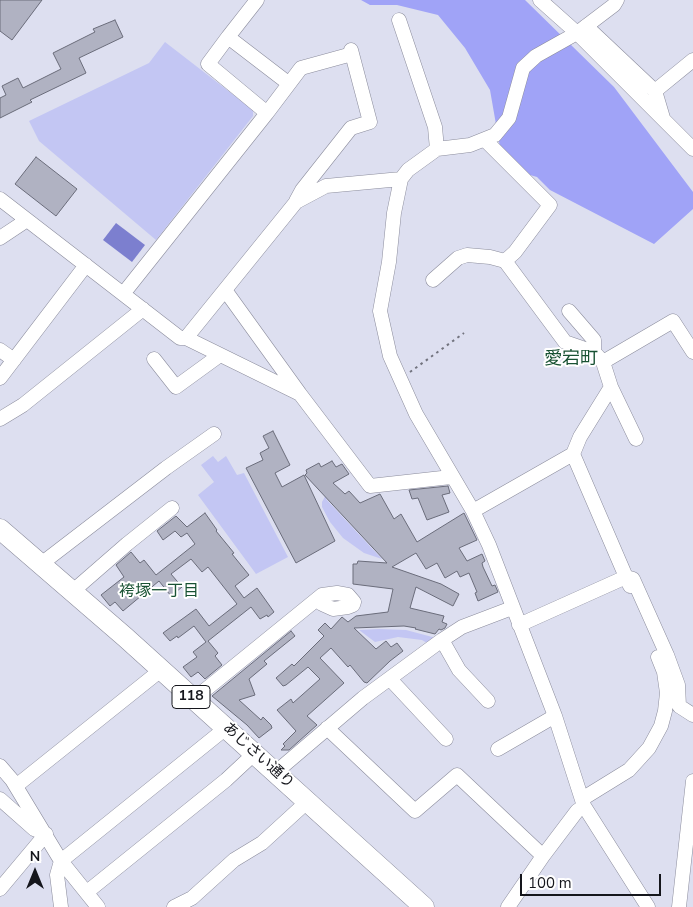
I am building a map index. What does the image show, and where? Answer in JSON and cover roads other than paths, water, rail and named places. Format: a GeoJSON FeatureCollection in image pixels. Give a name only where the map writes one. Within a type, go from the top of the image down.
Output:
{"type":"FeatureCollection","features":[{"type":"Feature","properties":{"kind":"highway","name":"あじさい通り"},"geometry":{"type":"LineString","coordinates":[[0,529],[73,591],[424,907]]}},
{"type":"Feature","properties":{"kind":"street"},"geometry":{"type":"LineString","coordinates":[[257,0],[208,64],[267,114]]}},
{"type":"Feature","properties":{"kind":"street"},"geometry":{"type":"LineString","coordinates":[[540,0],[581,30],[655,91],[663,119]]}},
{"type":"Feature","properties":{"kind":"street"},"geometry":{"type":"LineString","coordinates":[[617,0],[614,5],[581,30],[536,56],[524,68],[509,118],[494,135],[470,145],[438,149],[408,170],[401,178],[380,312],[390,356],[416,414],[451,477],[473,511],[489,545],[555,716],[583,802],[648,907]]}},
{"type":"Feature","properties":{"kind":"street"},"geometry":{"type":"LineString","coordinates":[[399,20],[435,127],[438,149]]}},
{"type":"Feature","properties":{"kind":"street"},"geometry":{"type":"LineString","coordinates":[[581,30],[663,119],[693,148]]}},
{"type":"Feature","properties":{"kind":"street"},"geometry":{"type":"LineString","coordinates":[[228,37],[288,83]]}},
{"type":"Feature","properties":{"kind":"street"},"geometry":{"type":"LineString","coordinates":[[124,294],[267,114],[288,83],[301,68],[352,52],[370,122],[351,128],[302,190],[296,202],[225,290],[183,338]]}},
{"type":"Feature","properties":{"kind":"street"},"geometry":{"type":"LineString","coordinates":[[655,91],[693,60]]}},
{"type":"Feature","properties":{"kind":"street"},"geometry":{"type":"LineString","coordinates":[[485,140],[550,205],[515,252],[505,261]]}},
{"type":"Feature","properties":{"kind":"street"},"geometry":{"type":"LineString","coordinates":[[296,202],[326,186],[401,178]]}},
{"type":"Feature","properties":{"kind":"street"},"geometry":{"type":"LineString","coordinates":[[0,199],[183,338],[300,394]]}},
{"type":"Feature","properties":{"kind":"street"},"geometry":{"type":"LineString","coordinates":[[0,238],[27,220]]}},
{"type":"Feature","properties":{"kind":"street"},"geometry":{"type":"LineString","coordinates":[[433,280],[458,258],[467,255],[490,257],[505,261],[565,342],[599,357],[672,322],[693,352]]}},
{"type":"Feature","properties":{"kind":"street"},"geometry":{"type":"LineString","coordinates":[[0,378],[86,265]]}},
{"type":"Feature","properties":{"kind":"street"},"geometry":{"type":"LineString","coordinates":[[225,290],[300,394],[370,486],[451,477]]}},
{"type":"Feature","properties":{"kind":"street"},"geometry":{"type":"LineString","coordinates":[[0,419],[22,405],[143,309]]}},
{"type":"Feature","properties":{"kind":"street"},"geometry":{"type":"LineString","coordinates":[[570,310],[594,340],[611,388],[636,439]]}},
{"type":"Feature","properties":{"kind":"street"},"geometry":{"type":"LineString","coordinates":[[0,350],[14,360]]}},
{"type":"Feature","properties":{"kind":"street"},"geometry":{"type":"LineString","coordinates":[[154,359],[176,387],[220,355]]}},
{"type":"Feature","properties":{"kind":"street"},"geometry":{"type":"LineString","coordinates":[[473,511],[573,454],[580,437],[611,388]]}},
{"type":"Feature","properties":{"kind":"street"},"geometry":{"type":"LineString","coordinates":[[41,564],[166,468],[214,434]]}},
{"type":"Feature","properties":{"kind":"street"},"geometry":{"type":"LineString","coordinates":[[508,907],[583,802],[629,770],[649,748],[661,726],[665,711],[667,693],[664,672],[626,577],[573,454]]}},
{"type":"Feature","properties":{"kind":"street"},"geometry":{"type":"LineString","coordinates":[[73,591],[172,508]]}},
{"type":"Feature","properties":{"kind":"street"},"geometry":{"type":"LineString","coordinates":[[519,625],[626,577],[633,578],[678,685],[679,706],[693,716]]}},
{"type":"Feature","properties":{"kind":"street"},"geometry":{"type":"LineString","coordinates":[[194,699],[320,597]]}},
{"type":"Feature","properties":{"kind":"street"},"geometry":{"type":"LineString","coordinates":[[276,772],[363,698],[442,640],[462,627],[512,608]]}},
{"type":"Feature","properties":{"kind":"street"},"geometry":{"type":"LineString","coordinates":[[442,640],[459,670],[488,702]]}},
{"type":"Feature","properties":{"kind":"street"},"geometry":{"type":"LineString","coordinates":[[16,786],[161,670]]}},
{"type":"Feature","properties":{"kind":"street"},"geometry":{"type":"LineString","coordinates":[[390,679],[446,738]]}},
{"type":"Feature","properties":{"kind":"street"},"geometry":{"type":"LineString","coordinates":[[498,749],[555,716]]}},
{"type":"Feature","properties":{"kind":"street"},"geometry":{"type":"LineString","coordinates":[[61,907],[58,875],[61,861],[226,728]]}},
{"type":"Feature","properties":{"kind":"street"},"geometry":{"type":"LineString","coordinates":[[327,728],[415,811],[457,775],[543,856]]}},
{"type":"Feature","properties":{"kind":"street"},"geometry":{"type":"LineString","coordinates":[[87,892],[226,780],[254,753]]}},
{"type":"Feature","properties":{"kind":"street"},"geometry":{"type":"LineString","coordinates":[[0,766],[16,786],[61,861],[98,907]]}},
{"type":"Feature","properties":{"kind":"street"},"geometry":{"type":"LineString","coordinates":[[679,907],[693,781]]}},
{"type":"Feature","properties":{"kind":"street"},"geometry":{"type":"LineString","coordinates":[[0,799],[34,829],[46,834]]}},
{"type":"Feature","properties":{"kind":"street"},"geometry":{"type":"LineString","coordinates":[[174,907],[196,902],[234,860],[262,843],[308,801]]}},
{"type":"Feature","properties":{"kind":"street"},"geometry":{"type":"LineString","coordinates":[[0,889],[46,834]]}},
{"type":"Feature","properties":{"kind":"district","name":"愛宕町"},"geometry":{"type":"Point","coordinates":[571,360]}},
{"type":"Feature","properties":{"kind":"district","name":"袴塚一丁目"},"geometry":{"type":"Point","coordinates":[159,592]}}]}
